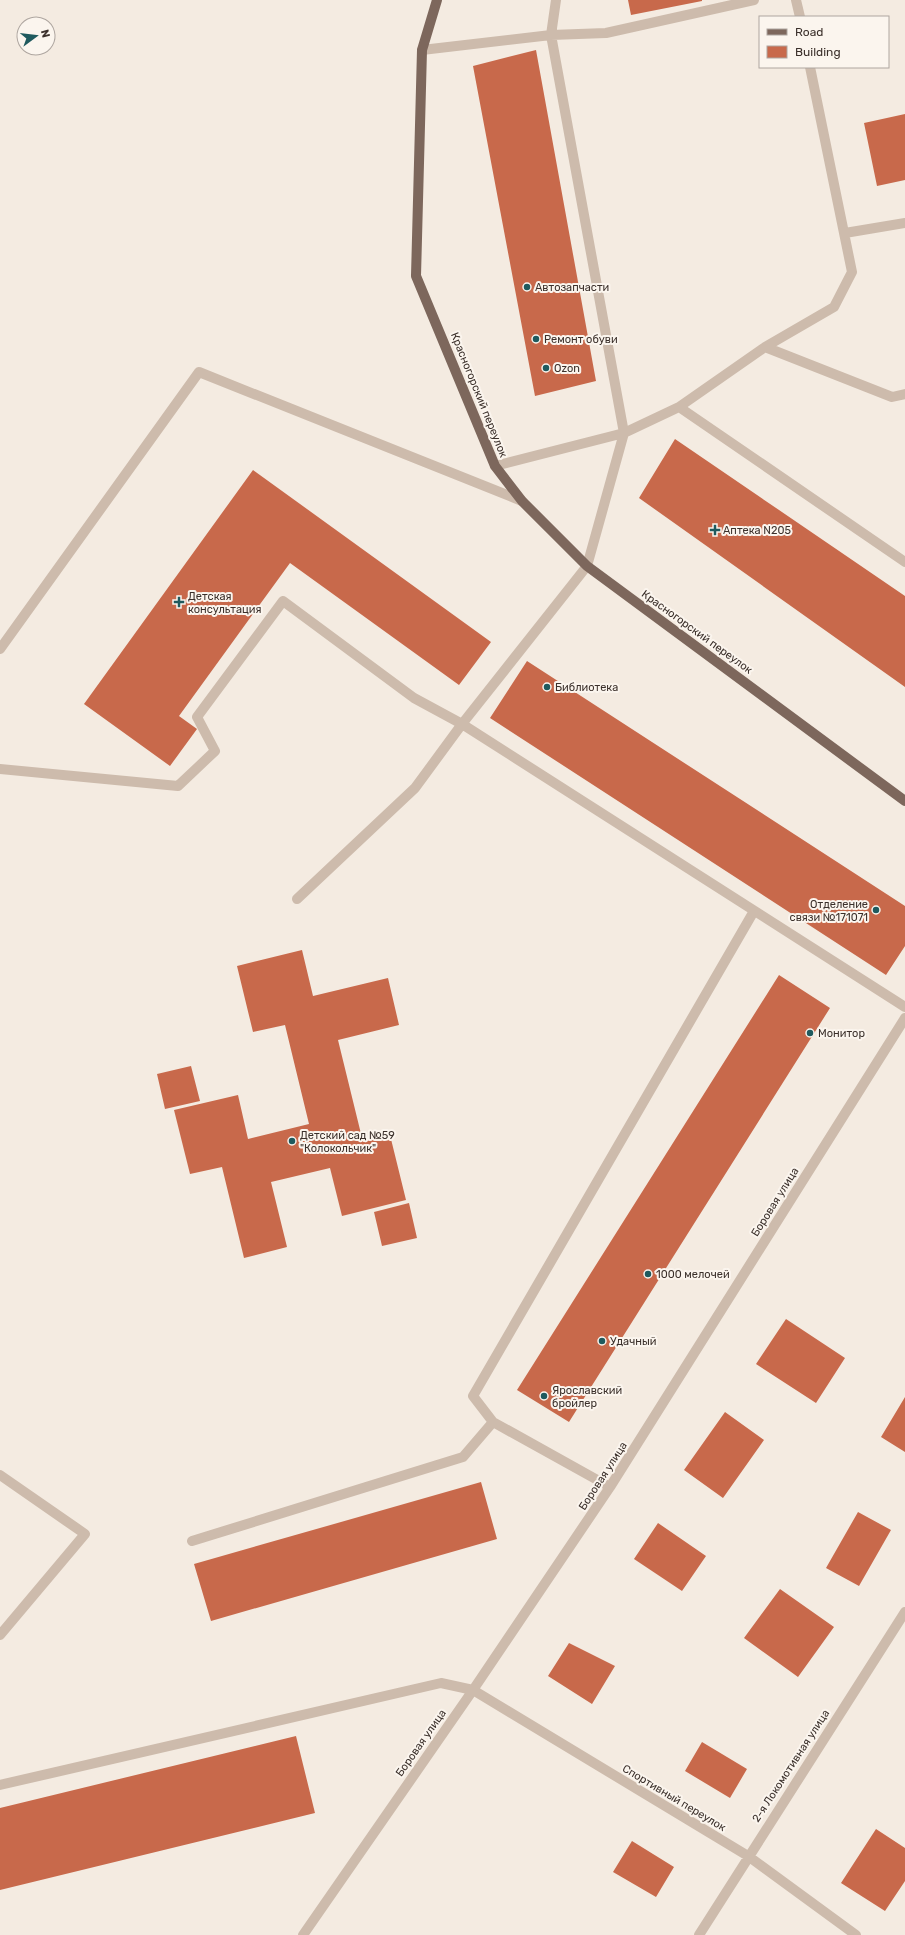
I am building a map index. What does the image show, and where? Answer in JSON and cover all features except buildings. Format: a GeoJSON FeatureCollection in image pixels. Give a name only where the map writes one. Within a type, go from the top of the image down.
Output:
{"type":"FeatureCollection","features":[{"type":"Feature","properties":{"kind":"main road","name":"Красногорский переулок"},"geometry":{"type":"LineString","coordinates":[[437,0],[422,50],[416,276],[495,466],[522,501],[587,566],[905,801]]}},
{"type":"Feature","properties":{"kind":"street"},"geometry":{"type":"LineString","coordinates":[[297,899],[415,788],[462,724],[587,566],[624,433],[551,35],[556,0]]}},
{"type":"Feature","properties":{"kind":"street"},"geometry":{"type":"LineString","coordinates":[[422,50],[551,35],[606,33],[754,0]]}},
{"type":"Feature","properties":{"kind":"street"},"geometry":{"type":"LineString","coordinates":[[796,0],[800,16]]}},
{"type":"Feature","properties":{"kind":"street"},"geometry":{"type":"LineString","coordinates":[[495,466],[624,433],[679,407],[765,347],[834,307],[852,272],[810,68]]}},
{"type":"Feature","properties":{"kind":"street"},"geometry":{"type":"LineString","coordinates":[[845,233],[905,222]]}},
{"type":"Feature","properties":{"kind":"street"},"geometry":{"type":"LineString","coordinates":[[765,347],[892,397],[905,394]]}},
{"type":"Feature","properties":{"kind":"street"},"geometry":{"type":"LineString","coordinates":[[0,649],[199,372],[522,501]]}},
{"type":"Feature","properties":{"kind":"street"},"geometry":{"type":"LineString","coordinates":[[679,407],[905,562]]}},
{"type":"Feature","properties":{"kind":"street"},"geometry":{"type":"LineString","coordinates":[[0,769],[178,786],[215,751],[197,717],[283,601],[414,698],[462,724],[905,1008]]}},
{"type":"Feature","properties":{"kind":"street"},"geometry":{"type":"LineString","coordinates":[[610,1487],[493,1422],[473,1396],[754,911]]}},
{"type":"Feature","properties":{"kind":"street","name":"Боровая улица"},"geometry":{"type":"LineString","coordinates":[[303,1935],[473,1690],[610,1487],[905,1018]]}},
{"type":"Feature","properties":{"kind":"street"},"geometry":{"type":"LineString","coordinates":[[192,1541],[463,1457],[493,1422]]}},
{"type":"Feature","properties":{"kind":"street"},"geometry":{"type":"LineString","coordinates":[[0,1475],[85,1534],[0,1635]]}},
{"type":"Feature","properties":{"kind":"street","name":"2-я Локомотивная улица"},"geometry":{"type":"LineString","coordinates":[[699,1935],[905,1612]]}},
{"type":"Feature","properties":{"kind":"street","name":"Спортивный переулок"},"geometry":{"type":"LineString","coordinates":[[0,1785],[441,1683],[473,1690],[748,1856],[856,1935]]}},
{"type":"Feature","properties":{"kind":"place","name":"Автозапчасти"},"geometry":{"type":"Point","coordinates":[527,287]}},
{"type":"Feature","properties":{"kind":"place","name":"Ремонт обуви"},"geometry":{"type":"Point","coordinates":[536,339]}},
{"type":"Feature","properties":{"kind":"place","name":"Ozon"},"geometry":{"type":"Point","coordinates":[546,368]}},
{"type":"Feature","properties":{"kind":"place","name":"Аптека N205"},"geometry":{"type":"Point","coordinates":[715,530]}},
{"type":"Feature","properties":{"kind":"place","name":"Детская консультация"},"geometry":{"type":"Point","coordinates":[179,602]}},
{"type":"Feature","properties":{"kind":"place","name":"Библиотека"},"geometry":{"type":"Point","coordinates":[547,687]}},
{"type":"Feature","properties":{"kind":"place","name":"Отделение связи №171071"},"geometry":{"type":"Point","coordinates":[876,910]}},
{"type":"Feature","properties":{"kind":"place","name":"Монитор"},"geometry":{"type":"Point","coordinates":[810,1033]}},
{"type":"Feature","properties":{"kind":"place","name":"Детский сад №59 \"Колокольчик\""},"geometry":{"type":"Point","coordinates":[292,1141]}},
{"type":"Feature","properties":{"kind":"place","name":"1000 мелочей"},"geometry":{"type":"Point","coordinates":[648,1274]}},
{"type":"Feature","properties":{"kind":"place","name":"Удачный"},"geometry":{"type":"Point","coordinates":[602,1341]}},
{"type":"Feature","properties":{"kind":"place","name":"Ярославский бройлер"},"geometry":{"type":"Point","coordinates":[544,1396]}}]}
